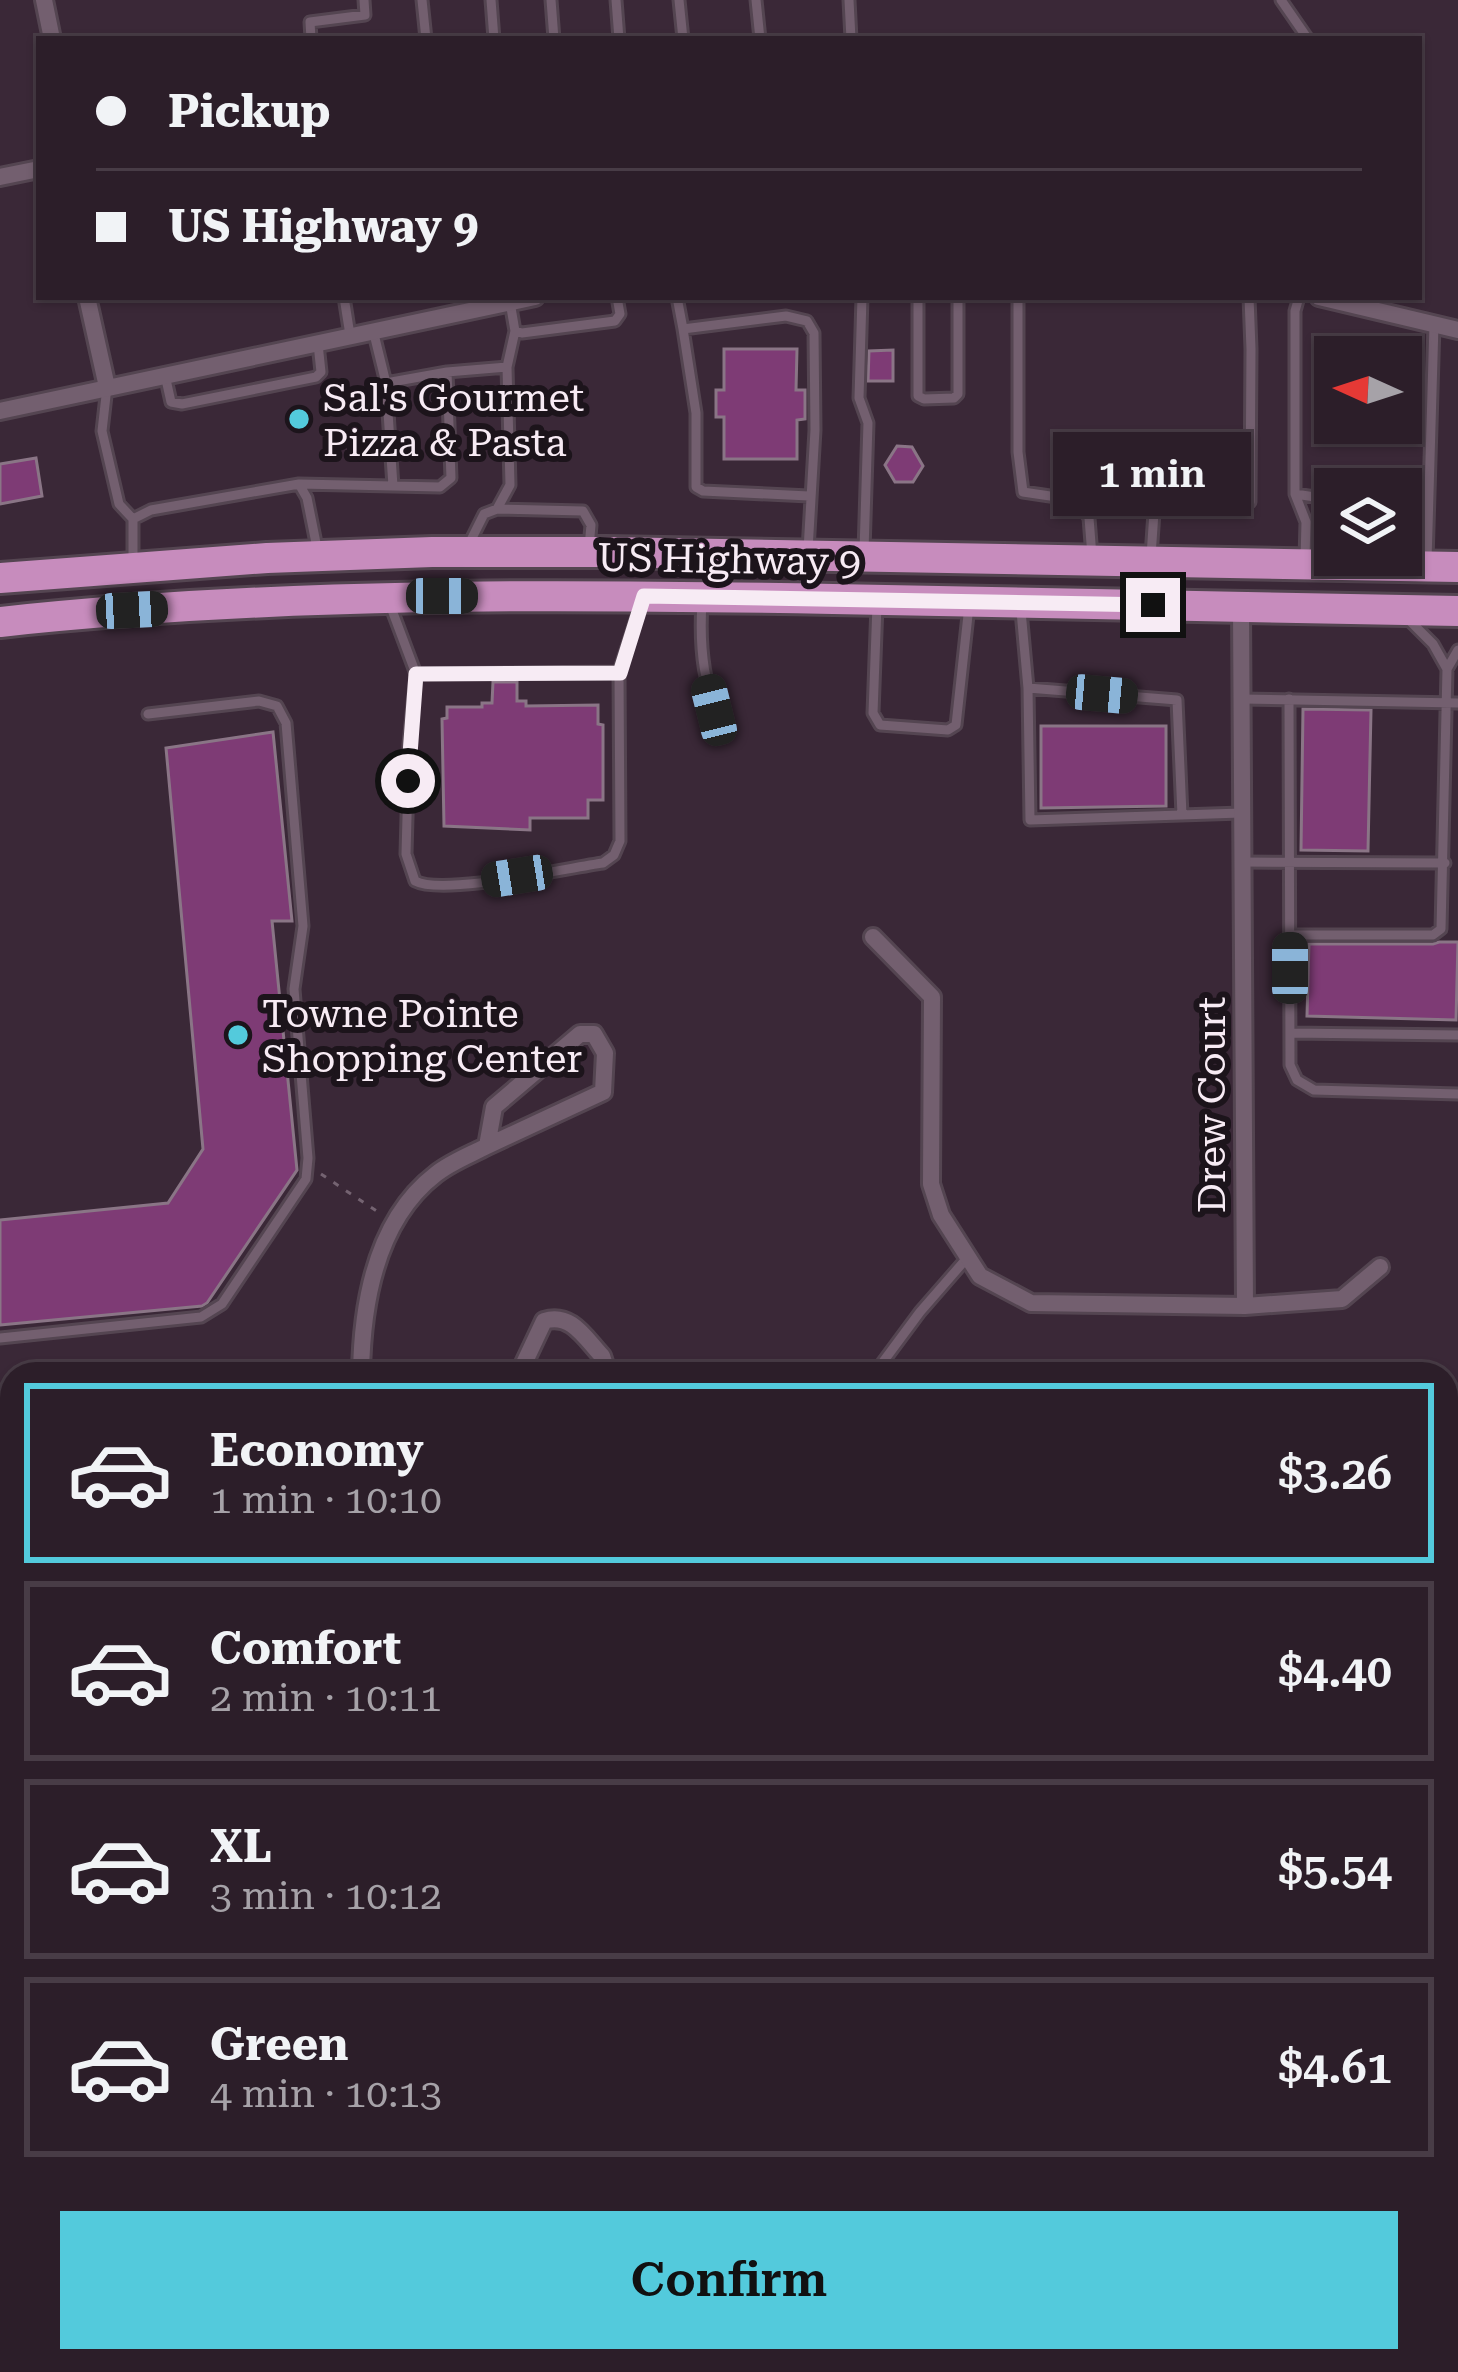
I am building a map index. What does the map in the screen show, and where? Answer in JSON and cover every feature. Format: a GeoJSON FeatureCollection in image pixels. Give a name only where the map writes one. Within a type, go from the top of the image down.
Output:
{"type":"FeatureCollection","features":[{"type":"Feature","properties":{"kind":"highway","name":"US Highway 9"},"geometry":{"type":"LineString","coordinates":[[0,578],[319,556],[465,552],[1442,567]]}},
{"type":"Feature","properties":{"kind":"highway","name":"US Highway 9"},"geometry":{"type":"LineString","coordinates":[[0,622],[387,597],[644,596],[1458,611]]}},
{"type":"Feature","properties":{"kind":"street"},"geometry":{"type":"LineString","coordinates":[[44,0],[51,36]]}},
{"type":"Feature","properties":{"kind":"street"},"geometry":{"type":"LineString","coordinates":[[0,178],[36,170]]}},
{"type":"Feature","properties":{"kind":"street"},"geometry":{"type":"LineString","coordinates":[[88,300],[107,387]]}},
{"type":"Feature","properties":{"kind":"street"},"geometry":{"type":"LineString","coordinates":[[0,411],[519,300]]}},
{"type":"Feature","properties":{"kind":"street"},"geometry":{"type":"LineString","coordinates":[[1355,301],[1458,330]]}},
{"type":"Feature","properties":{"kind":"street","name":"Drew Court"},"geometry":{"type":"LineString","coordinates":[[1241,607],[1244,1306]]}},
{"type":"Feature","properties":{"kind":"street"},"geometry":{"type":"LineString","coordinates":[[873,937],[932,997],[931,1184],[941,1215],[980,1276],[1031,1303],[1244,1306],[1342,1299],[1380,1267]]}},
{"type":"Feature","properties":{"kind":"street"},"geometry":{"type":"LineString","coordinates":[[362,1362],[367,1306],[382,1250],[409,1201],[434,1176],[487,1146],[604,1092],[605,1053],[594,1034],[580,1034],[494,1107],[487,1146]]}},
{"type":"Feature","properties":{"kind":"street"},"geometry":{"type":"LineString","coordinates":[[525,1362],[544,1321],[554,1318],[573,1324],[604,1362]]}},
{"type":"Feature","properties":{"kind":"lane"},"geometry":{"type":"LineString","coordinates":[[311,36],[310,22],[365,15],[364,0]]}},
{"type":"Feature","properties":{"kind":"lane"},"geometry":{"type":"LineString","coordinates":[[422,0],[426,36]]}},
{"type":"Feature","properties":{"kind":"lane"},"geometry":{"type":"LineString","coordinates":[[491,0],[494,36]]}},
{"type":"Feature","properties":{"kind":"lane"},"geometry":{"type":"LineString","coordinates":[[551,0],[554,36]]}},
{"type":"Feature","properties":{"kind":"lane"},"geometry":{"type":"LineString","coordinates":[[616,0],[619,36]]}},
{"type":"Feature","properties":{"kind":"lane"},"geometry":{"type":"LineString","coordinates":[[679,0],[683,36]]}},
{"type":"Feature","properties":{"kind":"lane"},"geometry":{"type":"LineString","coordinates":[[756,0],[760,36]]}},
{"type":"Feature","properties":{"kind":"lane"},"geometry":{"type":"LineString","coordinates":[[849,0],[851,36]]}},
{"type":"Feature","properties":{"kind":"lane"},"geometry":{"type":"LineString","coordinates":[[1281,0],[1306,36]]}},
{"type":"Feature","properties":{"kind":"lane"},"geometry":{"type":"LineString","coordinates":[[344,300],[350,335]]}},
{"type":"Feature","properties":{"kind":"lane"},"geometry":{"type":"LineString","coordinates":[[515,331],[615,321],[620,314],[618,300]]}},
{"type":"Feature","properties":{"kind":"lane"},"geometry":{"type":"LineString","coordinates":[[678,300],[696,413],[696,487],[809,496]]}},
{"type":"Feature","properties":{"kind":"lane"},"geometry":{"type":"LineString","coordinates":[[862,300],[859,398],[868,423],[864,556]]}},
{"type":"Feature","properties":{"kind":"lane"},"geometry":{"type":"LineString","coordinates":[[918,300],[918,396],[924,399],[958,394],[958,300]]}},
{"type":"Feature","properties":{"kind":"lane"},"geometry":{"type":"LineString","coordinates":[[1018,300],[1018,452],[1023,492],[1077,500],[1089,518],[1093,561]]}},
{"type":"Feature","properties":{"kind":"lane"},"geometry":{"type":"LineString","coordinates":[[1151,562],[1155,498],[1250,502],[1249,300]]}},
{"type":"Feature","properties":{"kind":"lane"},"geometry":{"type":"LineString","coordinates":[[1298,300],[1295,494],[1306,522],[1305,565]]}},
{"type":"Feature","properties":{"kind":"lane"},"geometry":{"type":"LineString","coordinates":[[497,509],[510,485],[507,367],[515,331],[510,302]]}},
{"type":"Feature","properties":{"kind":"lane"},"geometry":{"type":"LineString","coordinates":[[683,329],[786,316],[807,321],[814,333],[815,430],[807,555]]}},
{"type":"Feature","properties":{"kind":"lane"},"geometry":{"type":"LineString","coordinates":[[1433,324],[1429,503],[1442,567]]}},
{"type":"Feature","properties":{"kind":"lane"},"geometry":{"type":"LineString","coordinates":[[373,331],[386,383],[393,486]]}},
{"type":"Feature","properties":{"kind":"lane"},"geometry":{"type":"LineString","coordinates":[[165,375],[170,402],[182,404],[316,377],[321,372],[317,342]]}},
{"type":"Feature","properties":{"kind":"lane"},"geometry":{"type":"LineString","coordinates":[[386,383],[507,367]]}},
{"type":"Feature","properties":{"kind":"lane"},"geometry":{"type":"LineString","coordinates":[[133,519],[151,510],[299,484],[440,487],[452,478],[447,372]]}},
{"type":"Feature","properties":{"kind":"lane"},"geometry":{"type":"LineString","coordinates":[[107,387],[102,431],[118,504],[133,519],[134,567]]}},
{"type":"Feature","properties":{"kind":"lane"},"geometry":{"type":"LineString","coordinates":[[299,484],[307,498],[319,556]]}},
{"type":"Feature","properties":{"kind":"lane"},"geometry":{"type":"LineString","coordinates":[[1295,494],[1314,497]]}},
{"type":"Feature","properties":{"kind":"lane"},"geometry":{"type":"LineString","coordinates":[[1422,503],[1429,503]]}},
{"type":"Feature","properties":{"kind":"lane"},"geometry":{"type":"LineString","coordinates":[[465,552],[484,514],[497,509],[583,511],[591,524],[589,552]]}},
{"type":"Feature","properties":{"kind":"lane"},"geometry":{"type":"LineString","coordinates":[[387,597],[416,674],[406,854],[415,880],[425,886],[603,863],[614,855],[620,841],[620,673],[644,596]]}},
{"type":"Feature","properties":{"kind":"lane"},"geometry":{"type":"LineString","coordinates":[[703,597],[701,653],[714,710],[725,732]]}},
{"type":"Feature","properties":{"kind":"lane"},"geometry":{"type":"LineString","coordinates":[[878,600],[873,713],[880,725],[947,730],[956,724],[969,602]]}},
{"type":"Feature","properties":{"kind":"lane"},"geometry":{"type":"LineString","coordinates":[[1020,603],[1028,688],[1030,820],[1241,813]]}},
{"type":"Feature","properties":{"kind":"lane"},"geometry":{"type":"LineString","coordinates":[[1396,610],[1424,632],[1447,669]]}},
{"type":"Feature","properties":{"kind":"lane"},"geometry":{"type":"LineString","coordinates":[[1290,935],[1433,935],[1442,929],[1445,702],[1447,669],[1458,650]]}},
{"type":"Feature","properties":{"kind":"lane"},"geometry":{"type":"LineString","coordinates":[[416,674],[620,673]]}},
{"type":"Feature","properties":{"kind":"lane"},"geometry":{"type":"LineString","coordinates":[[1028,688],[1177,700],[1182,815]]}},
{"type":"Feature","properties":{"kind":"lane"},"geometry":{"type":"LineString","coordinates":[[1242,699],[1458,703]]}},
{"type":"Feature","properties":{"kind":"lane"},"geometry":{"type":"LineString","coordinates":[[1289,699],[1290,1065],[1297,1080],[1313,1090],[1458,1094]]}},
{"type":"Feature","properties":{"kind":"lane"},"geometry":{"type":"LineString","coordinates":[[0,1338],[201,1317],[222,1304],[306,1179],[294,989],[303,926],[286,723],[277,706],[259,701],[148,714]]}},
{"type":"Feature","properties":{"kind":"lane"},"geometry":{"type":"LineString","coordinates":[[1243,862],[1444,863]]}},
{"type":"Feature","properties":{"kind":"lane"},"geometry":{"type":"LineString","coordinates":[[1290,1033],[1458,1035]]}},
{"type":"Feature","properties":{"kind":"lane"},"geometry":{"type":"LineString","coordinates":[[883,1362],[967,1258]]}},
{"type":"Feature","properties":{"kind":"path"},"geometry":{"type":"LineString","coordinates":[[307,1164],[394,1223]]}},
{"type":"Feature","properties":{"kind":"building"},"geometry":{"type":"Polygon","coordinates":[[[724,349],[797,349],[796,390],[805,390],[805,419],[797,420],[797,459],[724,459],[724,417],[716,417],[716,390],[724,390],[724,349]]]}},
{"type":"Feature","properties":{"kind":"building"},"geometry":{"type":"Polygon","coordinates":[[[893,350],[893,381],[868,381],[869,351],[893,350]]]}},
{"type":"Feature","properties":{"kind":"building"},"geometry":{"type":"Polygon","coordinates":[[[897,446],[912,447],[923,466],[913,482],[895,482],[885,465],[897,446]]]}},
{"type":"Feature","properties":{"kind":"building"},"geometry":{"type":"Polygon","coordinates":[[[36,458],[42,496],[0,504],[0,464],[36,458]]]}},
{"type":"Feature","properties":{"kind":"building"},"geometry":{"type":"Polygon","coordinates":[[[493,682],[517,682],[517,701],[526,701],[526,706],[598,705],[598,724],[603,725],[603,800],[588,800],[588,818],[530,818],[530,830],[444,826],[442,719],[447,718],[447,707],[492,703],[493,682]]]}},
{"type":"Feature","properties":{"kind":"building"},"geometry":{"type":"Polygon","coordinates":[[[1303,709],[1371,710],[1368,851],[1301,850],[1303,709]]]}},
{"type":"Feature","properties":{"kind":"building"},"geometry":{"type":"Polygon","coordinates":[[[1041,726],[1166,726],[1166,806],[1041,808],[1041,726]]]}},
{"type":"Feature","properties":{"kind":"building","name":"Towne Pointe Shopping Center"},"geometry":{"type":"Polygon","coordinates":[[[273,732],[292,921],[272,921],[297,1170],[202,1306],[0,1325],[0,1220],[168,1203],[203,1149],[166,748],[273,732]]]}},
{"type":"Feature","properties":{"kind":"building"},"geometry":{"type":"Polygon","coordinates":[[[1458,942],[1456,1020],[1307,1016],[1309,944],[1458,942]]]}},
{"type":"Feature","properties":{"kind":"place","name":"Sal's Gourmet Pizza & Pasta"},"geometry":{"type":"Point","coordinates":[299,419]}},
{"type":"Feature","properties":{"kind":"place","name":"Towne Pointe Shopping Center"},"geometry":{"type":"Point","coordinates":[238,1035]}},
{"type":"Feature","properties":{"kind":"route"},"geometry":{"type":"LineString","coordinates":[[408,781],[416,674],[620,673],[644,596],[1153,605]]}}]}
